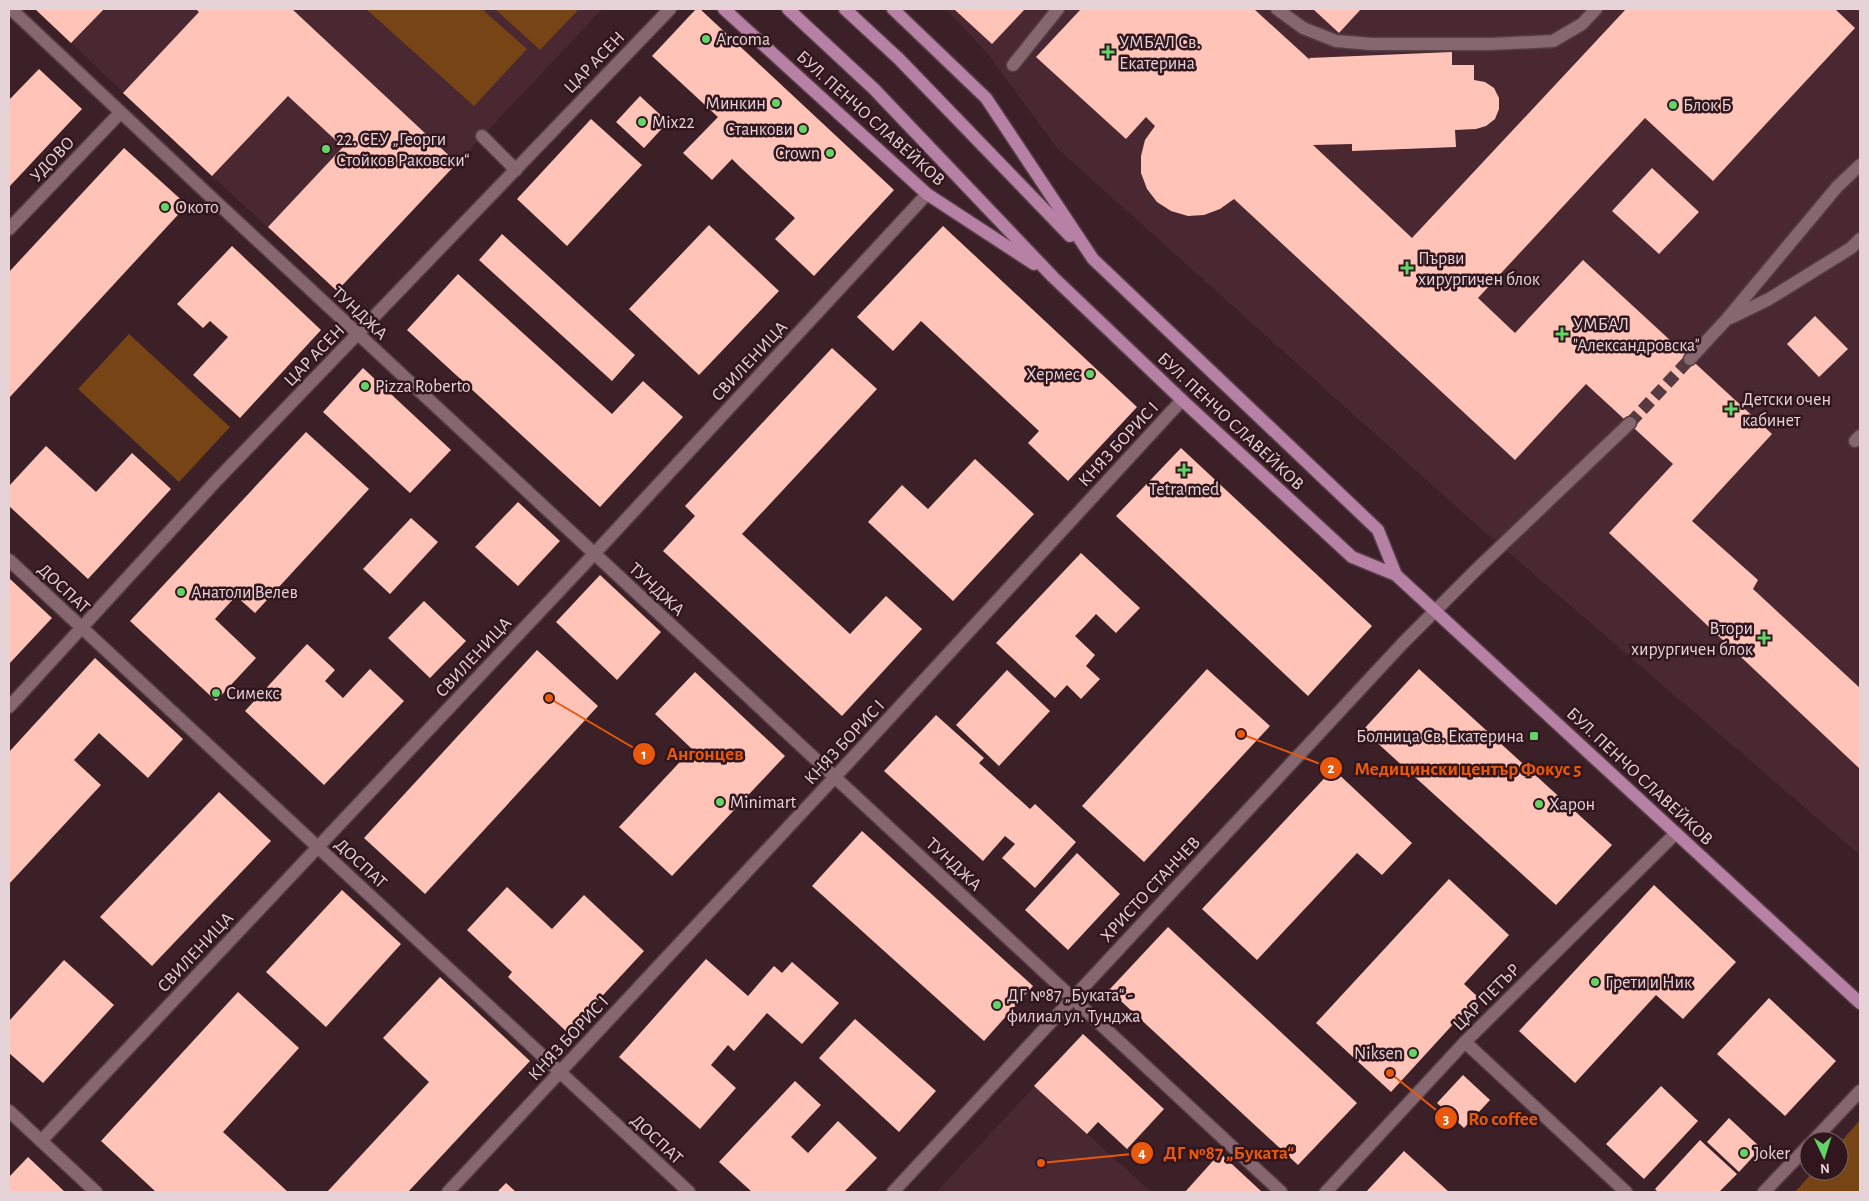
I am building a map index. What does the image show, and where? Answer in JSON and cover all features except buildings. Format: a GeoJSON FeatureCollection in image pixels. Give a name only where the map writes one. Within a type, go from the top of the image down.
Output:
{"type":"FeatureCollection","features":[{"type":"Feature","properties":{"kind":"main road","name":"БУЛ. ПЕНЧО СЛАВЕЙКОВ"},"geometry":{"type":"LineString","coordinates":[[724,9],[927,194],[1053,277]]}},
{"type":"Feature","properties":{"kind":"main road","name":"БУЛ. ПЕНЧО СЛАВЕЙКОВ"},"geometry":{"type":"LineString","coordinates":[[788,9],[874,89],[1053,277],[1182,400],[1352,557],[1396,575],[1860,1003]]}},
{"type":"Feature","properties":{"kind":"main road","name":"БУЛ. ПЕНЧО СЛАВЕЙКОВ"},"geometry":{"type":"LineString","coordinates":[[845,9],[899,59],[1093,259],[1378,530],[1396,575]]}},
{"type":"Feature","properties":{"kind":"main road","name":"БУЛ. ПЕНЧО СЛАВЕЙКОВ"},"geometry":{"type":"LineString","coordinates":[[893,9],[986,98],[1093,259]]}},
{"type":"Feature","properties":{"kind":"street","name":"ТУНДЖА"},"geometry":{"type":"LineString","coordinates":[[11,9],[358,335],[1281,1192]]}},
{"type":"Feature","properties":{"kind":"street","name":"ЦАР АСЕН"},"geometry":{"type":"LineString","coordinates":[[9,706],[216,481],[670,9]]}},
{"type":"Feature","properties":{"kind":"street"},"geometry":{"type":"LineString","coordinates":[[1013,65],[1058,9]]}},
{"type":"Feature","properties":{"kind":"street"},"geometry":{"type":"LineString","coordinates":[[1277,9],[1303,28],[1336,41],[1372,44],[1491,44],[1553,41],[1582,24],[1596,9]]}},
{"type":"Feature","properties":{"kind":"street","name":"УДОВО"},"geometry":{"type":"LineString","coordinates":[[9,229],[120,113]]}},
{"type":"Feature","properties":{"kind":"street"},"geometry":{"type":"LineString","coordinates":[[482,136],[516,170]]}},
{"type":"Feature","properties":{"kind":"street"},"geometry":{"type":"LineString","coordinates":[[1690,359],[1726,320],[1837,187],[1860,165]]}},
{"type":"Feature","properties":{"kind":"street","name":"СВИЛЕНИЦА"},"geometry":{"type":"LineString","coordinates":[[42,1141],[594,554],[927,194]]}},
{"type":"Feature","properties":{"kind":"street"},"geometry":{"type":"LineString","coordinates":[[1726,320],[1768,299],[1851,248],[1860,239]]}},
{"type":"Feature","properties":{"kind":"street","name":"КНЯЗ БОРИС I"},"geometry":{"type":"LineString","coordinates":[[448,1192],[834,778],[1182,400]]}},
{"type":"Feature","properties":{"kind":"street","name":"ХРИСТО СТАНЧЕВ"},"geometry":{"type":"LineString","coordinates":[[893,1192],[1380,667],[1434,611],[1630,424]]}},
{"type":"Feature","properties":{"kind":"street","name":"ДОСПАТ"},"geometry":{"type":"LineString","coordinates":[[9,560],[689,1192]]}},
{"type":"Feature","properties":{"kind":"street","name":"ЦАР ПЕТЪР"},"geometry":{"type":"LineString","coordinates":[[1326,1192],[1465,1042],[1676,833]]}},
{"type":"Feature","properties":{"kind":"street"},"geometry":{"type":"LineString","coordinates":[[1465,1042],[1626,1192]]}},
{"type":"Feature","properties":{"kind":"street"},"geometry":{"type":"LineString","coordinates":[[1822,1131],[1860,1091]]}},
{"type":"Feature","properties":{"kind":"street"},"geometry":{"type":"LineString","coordinates":[[9,1111],[96,1192]]}},
{"type":"Feature","properties":{"kind":"street"},"geometry":{"type":"LineString","coordinates":[[1764,1192],[1799,1155]]}},
{"type":"Feature","properties":{"kind":"shaded area","name":"22. СЕУ „Георги Стойков Раковски“"},"geometry":{"type":"Polygon","coordinates":[[[35,9],[602,9],[337,291],[35,9]]]}},
{"type":"Feature","properties":{"kind":"shaded area"},"geometry":{"type":"Polygon","coordinates":[[[366,9],[482,9],[527,49],[474,106],[366,9]]]}},
{"type":"Feature","properties":{"kind":"shaded area"},"geometry":{"type":"Polygon","coordinates":[[[495,9],[579,9],[540,50],[495,9]]]}},
{"type":"Feature","properties":{"kind":"shaded area","name":"УМБАЛ \"Александровска\""},"geometry":{"type":"Polygon","coordinates":[[[946,9],[1860,9],[1860,855],[1471,520],[1057,148],[987,53],[946,9]]]}},
{"type":"Feature","properties":{"kind":"shaded area"},"geometry":{"type":"Polygon","coordinates":[[[129,334],[230,427],[179,482],[78,389],[129,334]]]}},
{"type":"Feature","properties":{"kind":"shaded area"},"geometry":{"type":"Polygon","coordinates":[[[1035,1086],[1151,1192],[936,1192],[1035,1086]]]}},
{"type":"Feature","properties":{"kind":"shaded area"},"geometry":{"type":"Polygon","coordinates":[[[1860,1120],[1860,1192],[1795,1192],[1805,1181],[1849,1181],[1849,1133],[1860,1120]]]}},
{"type":"Feature","properties":{"kind":"tunnel"},"geometry":{"type":"LineString","coordinates":[[1630,423],[1690,359]]}},
{"type":"Feature","properties":{"kind":"place","name":"Arcoma"},"geometry":{"type":"Point","coordinates":[706,39]}},
{"type":"Feature","properties":{"kind":"place","name":"УМБАЛ Св. Екатерина"},"geometry":{"type":"Point","coordinates":[1108,52]}},
{"type":"Feature","properties":{"kind":"place","name":"Минкин"},"geometry":{"type":"Point","coordinates":[776,103]}},
{"type":"Feature","properties":{"kind":"place","name":"Блок Б"},"geometry":{"type":"Point","coordinates":[1673,105]}},
{"type":"Feature","properties":{"kind":"place","name":"Mix22"},"geometry":{"type":"Point","coordinates":[642,122]}},
{"type":"Feature","properties":{"kind":"place","name":"Станкови"},"geometry":{"type":"Point","coordinates":[803,129]}},
{"type":"Feature","properties":{"kind":"place","name":"22. СЕУ „Георги Стойков Раковски“"},"geometry":{"type":"Point","coordinates":[326,149]}},
{"type":"Feature","properties":{"kind":"place","name":"Crown"},"geometry":{"type":"Point","coordinates":[830,153]}},
{"type":"Feature","properties":{"kind":"place","name":"Окото"},"geometry":{"type":"Point","coordinates":[165,207]}},
{"type":"Feature","properties":{"kind":"place","name":"Първи хирургичен блок"},"geometry":{"type":"Point","coordinates":[1407,268]}},
{"type":"Feature","properties":{"kind":"place","name":"УМБАЛ \"Александровска\""},"geometry":{"type":"Point","coordinates":[1562,334]}},
{"type":"Feature","properties":{"kind":"place","name":"Хермес"},"geometry":{"type":"Point","coordinates":[1090,374]}},
{"type":"Feature","properties":{"kind":"place","name":"Pizza Roberto"},"geometry":{"type":"Point","coordinates":[365,386]}},
{"type":"Feature","properties":{"kind":"place","name":"Детски очен кабинет"},"geometry":{"type":"Point","coordinates":[1731,409]}},
{"type":"Feature","properties":{"kind":"place","name":"Tetra med"},"geometry":{"type":"Point","coordinates":[1184,470]}},
{"type":"Feature","properties":{"kind":"place","name":"Анатоли Велев"},"geometry":{"type":"Point","coordinates":[181,592]}},
{"type":"Feature","properties":{"kind":"place","name":"Втори хирургичен блок"},"geometry":{"type":"Point","coordinates":[1764,638]}},
{"type":"Feature","properties":{"kind":"place","name":"Симекс"},"geometry":{"type":"Point","coordinates":[216,693]}},
{"type":"Feature","properties":{"kind":"place","name":"Ангонцев"},"geometry":{"type":"Point","coordinates":[549,698]}},
{"type":"Feature","properties":{"kind":"place","name":"Медицински център Фокус 5"},"geometry":{"type":"Point","coordinates":[1241,734]}},
{"type":"Feature","properties":{"kind":"place","name":"Болница Св. Екатерина"},"geometry":{"type":"Point","coordinates":[1534,736]}},
{"type":"Feature","properties":{"kind":"place","name":"Minimart"},"geometry":{"type":"Point","coordinates":[720,802]}},
{"type":"Feature","properties":{"kind":"place","name":"Харон"},"geometry":{"type":"Point","coordinates":[1539,804]}},
{"type":"Feature","properties":{"kind":"place","name":"Грети и Ник"},"geometry":{"type":"Point","coordinates":[1595,982]}},
{"type":"Feature","properties":{"kind":"place","name":"ДГ №87 „Буката“ - филиал ул. Тунджа"},"geometry":{"type":"Point","coordinates":[997,1005]}},
{"type":"Feature","properties":{"kind":"place","name":"Niksen"},"geometry":{"type":"Point","coordinates":[1413,1053]}},
{"type":"Feature","properties":{"kind":"place","name":"Ro coffee"},"geometry":{"type":"Point","coordinates":[1390,1073]}},
{"type":"Feature","properties":{"kind":"place","name":"Joker"},"geometry":{"type":"Point","coordinates":[1744,1153]}},
{"type":"Feature","properties":{"kind":"place","name":"ДГ №87 „Буката“"},"geometry":{"type":"Point","coordinates":[1041,1163]}}]}
